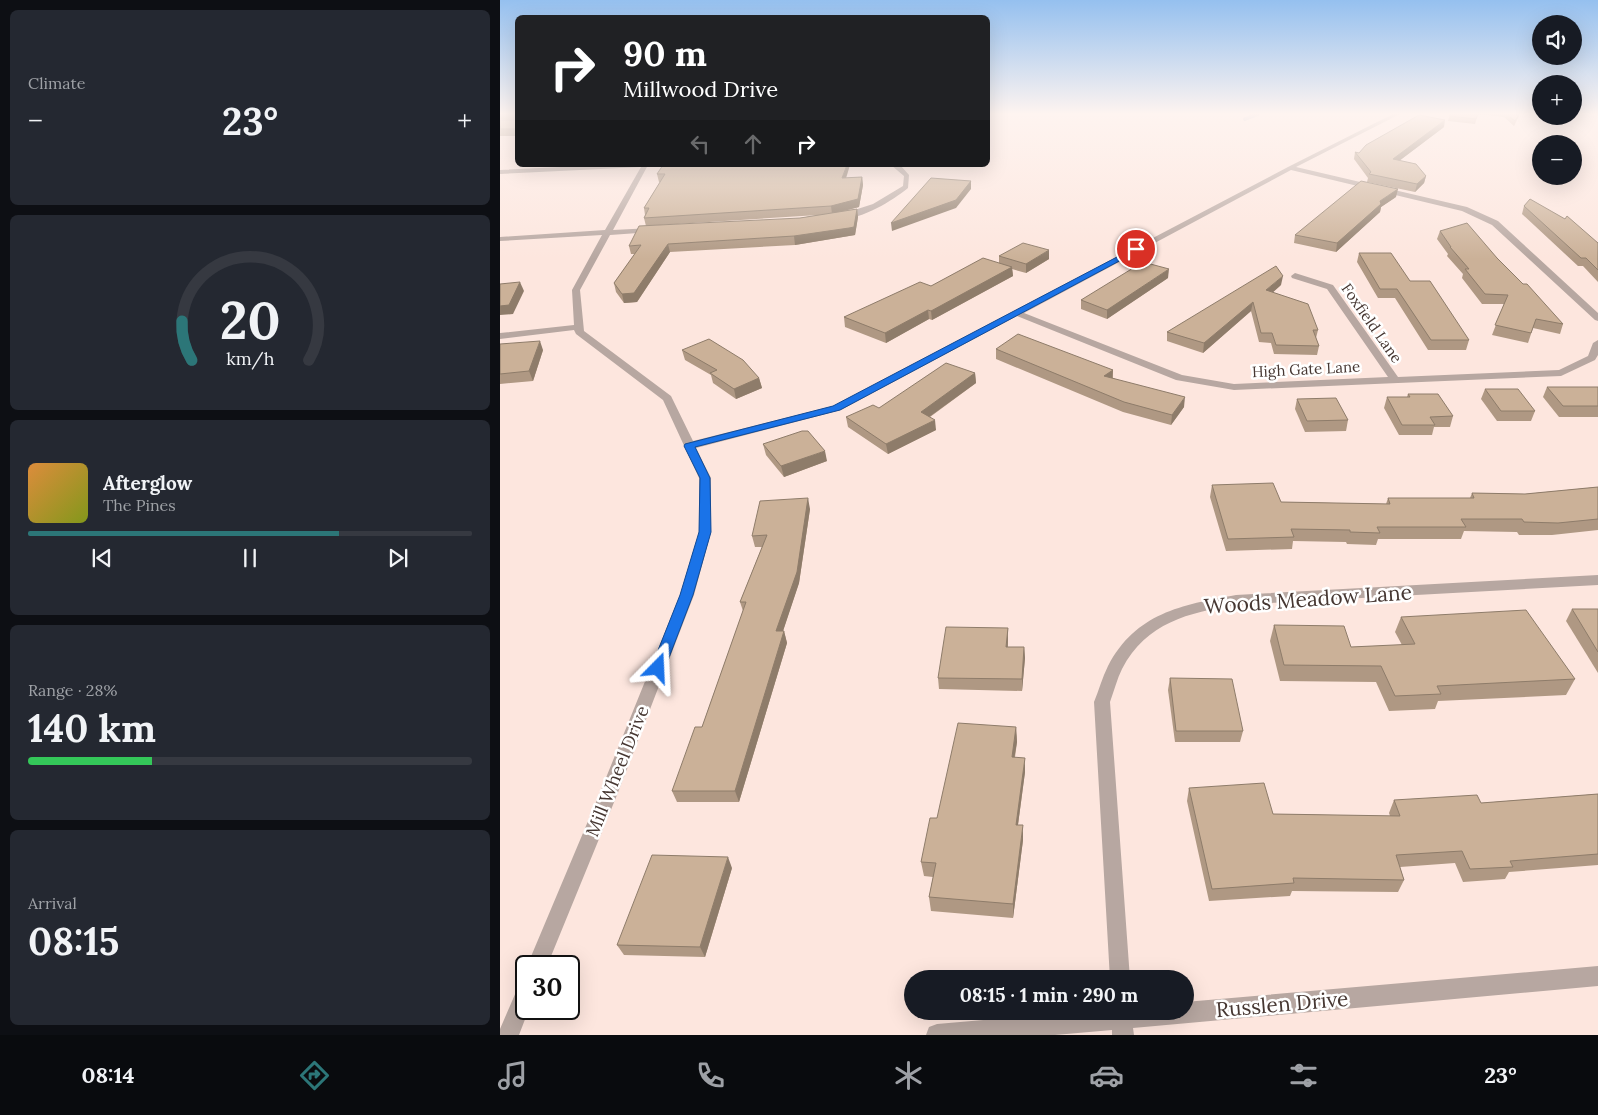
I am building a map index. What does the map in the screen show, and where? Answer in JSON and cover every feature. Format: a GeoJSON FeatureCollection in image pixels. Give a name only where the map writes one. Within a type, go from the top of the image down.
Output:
{"type":"FeatureCollection","features":[{"type":"Feature","properties":{"kind":"street"},"geometry":{"type":"LineString","coordinates":[[689,446],[837,408],[1301,162]]}},
{"type":"Feature","properties":{"kind":"street"},"geometry":{"type":"LineString","coordinates":[[500,172],[604,167]]}},
{"type":"Feature","properties":{"kind":"street"},"geometry":{"type":"LineString","coordinates":[[500,336],[579,327],[576,290],[644,167]]}},
{"type":"Feature","properties":{"kind":"street"},"geometry":{"type":"LineString","coordinates":[[835,218],[874,208],[891,199],[906,187],[907,176],[899,167]]}},
{"type":"Feature","properties":{"kind":"street"},"geometry":{"type":"LineString","coordinates":[[1290,168],[1456,206],[1495,223],[1598,318]]}},
{"type":"Feature","properties":{"kind":"street"},"geometry":{"type":"LineString","coordinates":[[500,239],[657,230]]}},
{"type":"Feature","properties":{"kind":"street","name":"Foxfield Lane"},"geometry":{"type":"LineString","coordinates":[[1295,276],[1330,287],[1396,380]]}},
{"type":"Feature","properties":{"kind":"street","name":"High Gate Lane"},"geometry":{"type":"LineString","coordinates":[[1016,313],[1180,378],[1234,387],[1561,373],[1592,358],[1598,344]]}},
{"type":"Feature","properties":{"kind":"street","name":"Mill Wheel Drive"},"geometry":{"type":"LineString","coordinates":[[542,955],[608,795],[687,595],[705,532],[705,478],[667,398],[579,332],[579,327]]}},
{"type":"Feature","properties":{"kind":"street","name":"Woods Meadow Lane"},"geometry":{"type":"LineString","coordinates":[[1119,970],[1102,702],[1116,665],[1136,637],[1160,619],[1186,609],[1236,600],[1598,580]]}},
{"type":"Feature","properties":{"kind":"street","name":"Russlen Drive"},"geometry":{"type":"LineString","coordinates":[[937,1035],[1123,1022],[1598,976]]}},
{"type":"Feature","properties":{"kind":"street"},"geometry":{"type":"LineString","coordinates":[[508,1035],[515,1018]]}},
{"type":"Feature","properties":{"kind":"building"},"geometry":{"type":"Polygon","coordinates":[[[1363,162],[1416,164],[1426,176],[1417,184],[1369,174],[1371,172],[1363,162]]]}},
{"type":"Feature","properties":{"kind":"building"},"geometry":{"type":"Polygon","coordinates":[[[662,167],[846,167],[842,178],[862,177],[858,199],[831,206],[644,218],[649,208],[644,208],[665,174],[657,174],[662,167]]]}},
{"type":"Feature","properties":{"kind":"building"},"geometry":{"type":"Polygon","coordinates":[[[931,178],[971,181],[956,200],[891,223],[931,178]]]}},
{"type":"Feature","properties":{"kind":"building"},"geometry":{"type":"Polygon","coordinates":[[[1361,181],[1398,189],[1380,201],[1381,204],[1337,243],[1295,235],[1361,181]]]}},
{"type":"Feature","properties":{"kind":"building"},"geometry":{"type":"Polygon","coordinates":[[[1530,199],[1565,219],[1567,216],[1598,243],[1598,270],[1586,258],[1581,258],[1524,206],[1530,199]]]}},
{"type":"Feature","properties":{"kind":"building"},"geometry":{"type":"Polygon","coordinates":[[[857,209],[854,227],[849,228],[794,236],[668,244],[634,293],[622,294],[614,283],[641,245],[629,246],[639,226],[800,218],[857,209]]]}},
{"type":"Feature","properties":{"kind":"building"},"geometry":{"type":"Polygon","coordinates":[[[1467,223],[1497,258],[1523,284],[1527,284],[1563,324],[1536,319],[1531,333],[1495,325],[1508,295],[1485,294],[1465,269],[1469,269],[1450,247],[1440,231],[1467,223]]]}},
{"type":"Feature","properties":{"kind":"building"},"geometry":{"type":"Polygon","coordinates":[[[1023,243],[1049,250],[1026,264],[999,256],[1023,243]]]}},
{"type":"Feature","properties":{"kind":"building"},"geometry":{"type":"Polygon","coordinates":[[[1359,253],[1391,253],[1410,281],[1430,281],[1469,340],[1431,340],[1397,289],[1380,289],[1359,253]]]}},
{"type":"Feature","properties":{"kind":"building"},"geometry":{"type":"Polygon","coordinates":[[[983,258],[1012,267],[931,311],[928,310],[885,333],[844,317],[920,282],[931,286],[983,258]]]}},
{"type":"Feature","properties":{"kind":"building"},"geometry":{"type":"Polygon","coordinates":[[[1143,262],[1169,269],[1107,310],[1081,300],[1143,262]]]}},
{"type":"Feature","properties":{"kind":"building"},"geometry":{"type":"Polygon","coordinates":[[[1276,266],[1283,276],[1266,290],[1308,304],[1318,330],[1313,330],[1319,346],[1276,345],[1272,333],[1261,333],[1253,302],[1204,343],[1167,332],[1276,266]]]}},
{"type":"Feature","properties":{"kind":"building"},"geometry":{"type":"Polygon","coordinates":[[[520,282],[509,305],[500,306],[500,284],[520,282]]]}},
{"type":"Feature","properties":{"kind":"building"},"geometry":{"type":"Polygon","coordinates":[[[1018,334],[1113,370],[1104,376],[1185,397],[1172,415],[1124,402],[996,349],[1018,334]]]}},
{"type":"Feature","properties":{"kind":"building"},"geometry":{"type":"Polygon","coordinates":[[[709,339],[743,360],[759,378],[734,389],[710,373],[717,370],[682,350],[709,339]]]}},
{"type":"Feature","properties":{"kind":"building"},"geometry":{"type":"Polygon","coordinates":[[[540,341],[529,371],[500,374],[500,344],[540,341]]]}},
{"type":"Feature","properties":{"kind":"building"},"geometry":{"type":"Polygon","coordinates":[[[946,363],[975,373],[921,412],[935,420],[886,444],[846,417],[873,405],[879,408],[946,363]]]}},
{"type":"Feature","properties":{"kind":"building"},"geometry":{"type":"Polygon","coordinates":[[[1547,387],[1598,387],[1598,406],[1563,406],[1547,387]]]}},
{"type":"Feature","properties":{"kind":"building"},"geometry":{"type":"Polygon","coordinates":[[[1485,389],[1518,389],[1535,411],[1501,411],[1485,389]]]}},
{"type":"Feature","properties":{"kind":"building"},"geometry":{"type":"Polygon","coordinates":[[[1408,394],[1438,394],[1453,416],[1430,417],[1435,425],[1402,425],[1387,397],[1410,397],[1408,394]]]}},
{"type":"Feature","properties":{"kind":"building"},"geometry":{"type":"Polygon","coordinates":[[[1336,398],[1348,420],[1307,421],[1297,399],[1336,398]]]}},
{"type":"Feature","properties":{"kind":"building"},"geometry":{"type":"Polygon","coordinates":[[[802,431],[808,431],[825,451],[781,466],[763,444],[802,431]]]}},
{"type":"Feature","properties":{"kind":"building"},"geometry":{"type":"Polygon","coordinates":[[[1273,483],[1281,502],[1390,504],[1388,498],[1474,498],[1472,493],[1525,494],[1598,487],[1598,519],[1558,523],[1524,522],[1522,519],[1461,519],[1466,527],[1377,527],[1380,533],[1350,532],[1350,530],[1291,529],[1294,537],[1228,539],[1212,485],[1273,483]]]}},
{"type":"Feature","properties":{"kind":"building"},"geometry":{"type":"Polygon","coordinates":[[[808,498],[797,572],[776,631],[784,631],[735,791],[672,791],[695,727],[702,727],[746,602],[740,602],[767,535],[752,536],[760,501],[808,498]]]}},
{"type":"Feature","properties":{"kind":"building"},"geometry":{"type":"Polygon","coordinates":[[[1572,609],[1598,609],[1598,652],[1572,609]]]}},
{"type":"Feature","properties":{"kind":"building"},"geometry":{"type":"Polygon","coordinates":[[[1526,610],[1575,679],[1437,686],[1441,694],[1395,696],[1381,666],[1284,665],[1274,625],[1344,626],[1351,647],[1415,644],[1401,617],[1526,610]]]}},
{"type":"Feature","properties":{"kind":"building"},"geometry":{"type":"Polygon","coordinates":[[[946,627],[1008,628],[1006,647],[1024,647],[1022,679],[938,678],[946,627]]]}},
{"type":"Feature","properties":{"kind":"building"},"geometry":{"type":"Polygon","coordinates":[[[1170,678],[1232,679],[1243,731],[1176,731],[1170,678]]]}},
{"type":"Feature","properties":{"kind":"building"},"geometry":{"type":"Polygon","coordinates":[[[958,723],[1016,727],[1012,757],[1025,758],[1016,825],[1023,825],[1013,904],[929,897],[936,863],[921,862],[930,818],[937,818],[958,723]]]}},
{"type":"Feature","properties":{"kind":"building"},"geometry":{"type":"Polygon","coordinates":[[[1264,783],[1273,814],[1400,816],[1394,800],[1477,795],[1481,803],[1598,794],[1598,854],[1510,861],[1513,867],[1470,869],[1462,851],[1396,855],[1404,880],[1293,878],[1294,883],[1212,889],[1189,788],[1264,783]]]}},
{"type":"Feature","properties":{"kind":"building"},"geometry":{"type":"Polygon","coordinates":[[[652,855],[728,857],[700,947],[617,945],[652,855]]]}},
{"type":"Feature","properties":{"kind":"route"},"geometry":{"type":"LineString","coordinates":[[658,668],[687,595],[705,532],[705,478],[689,446],[837,408],[1136,249]]}}]}
